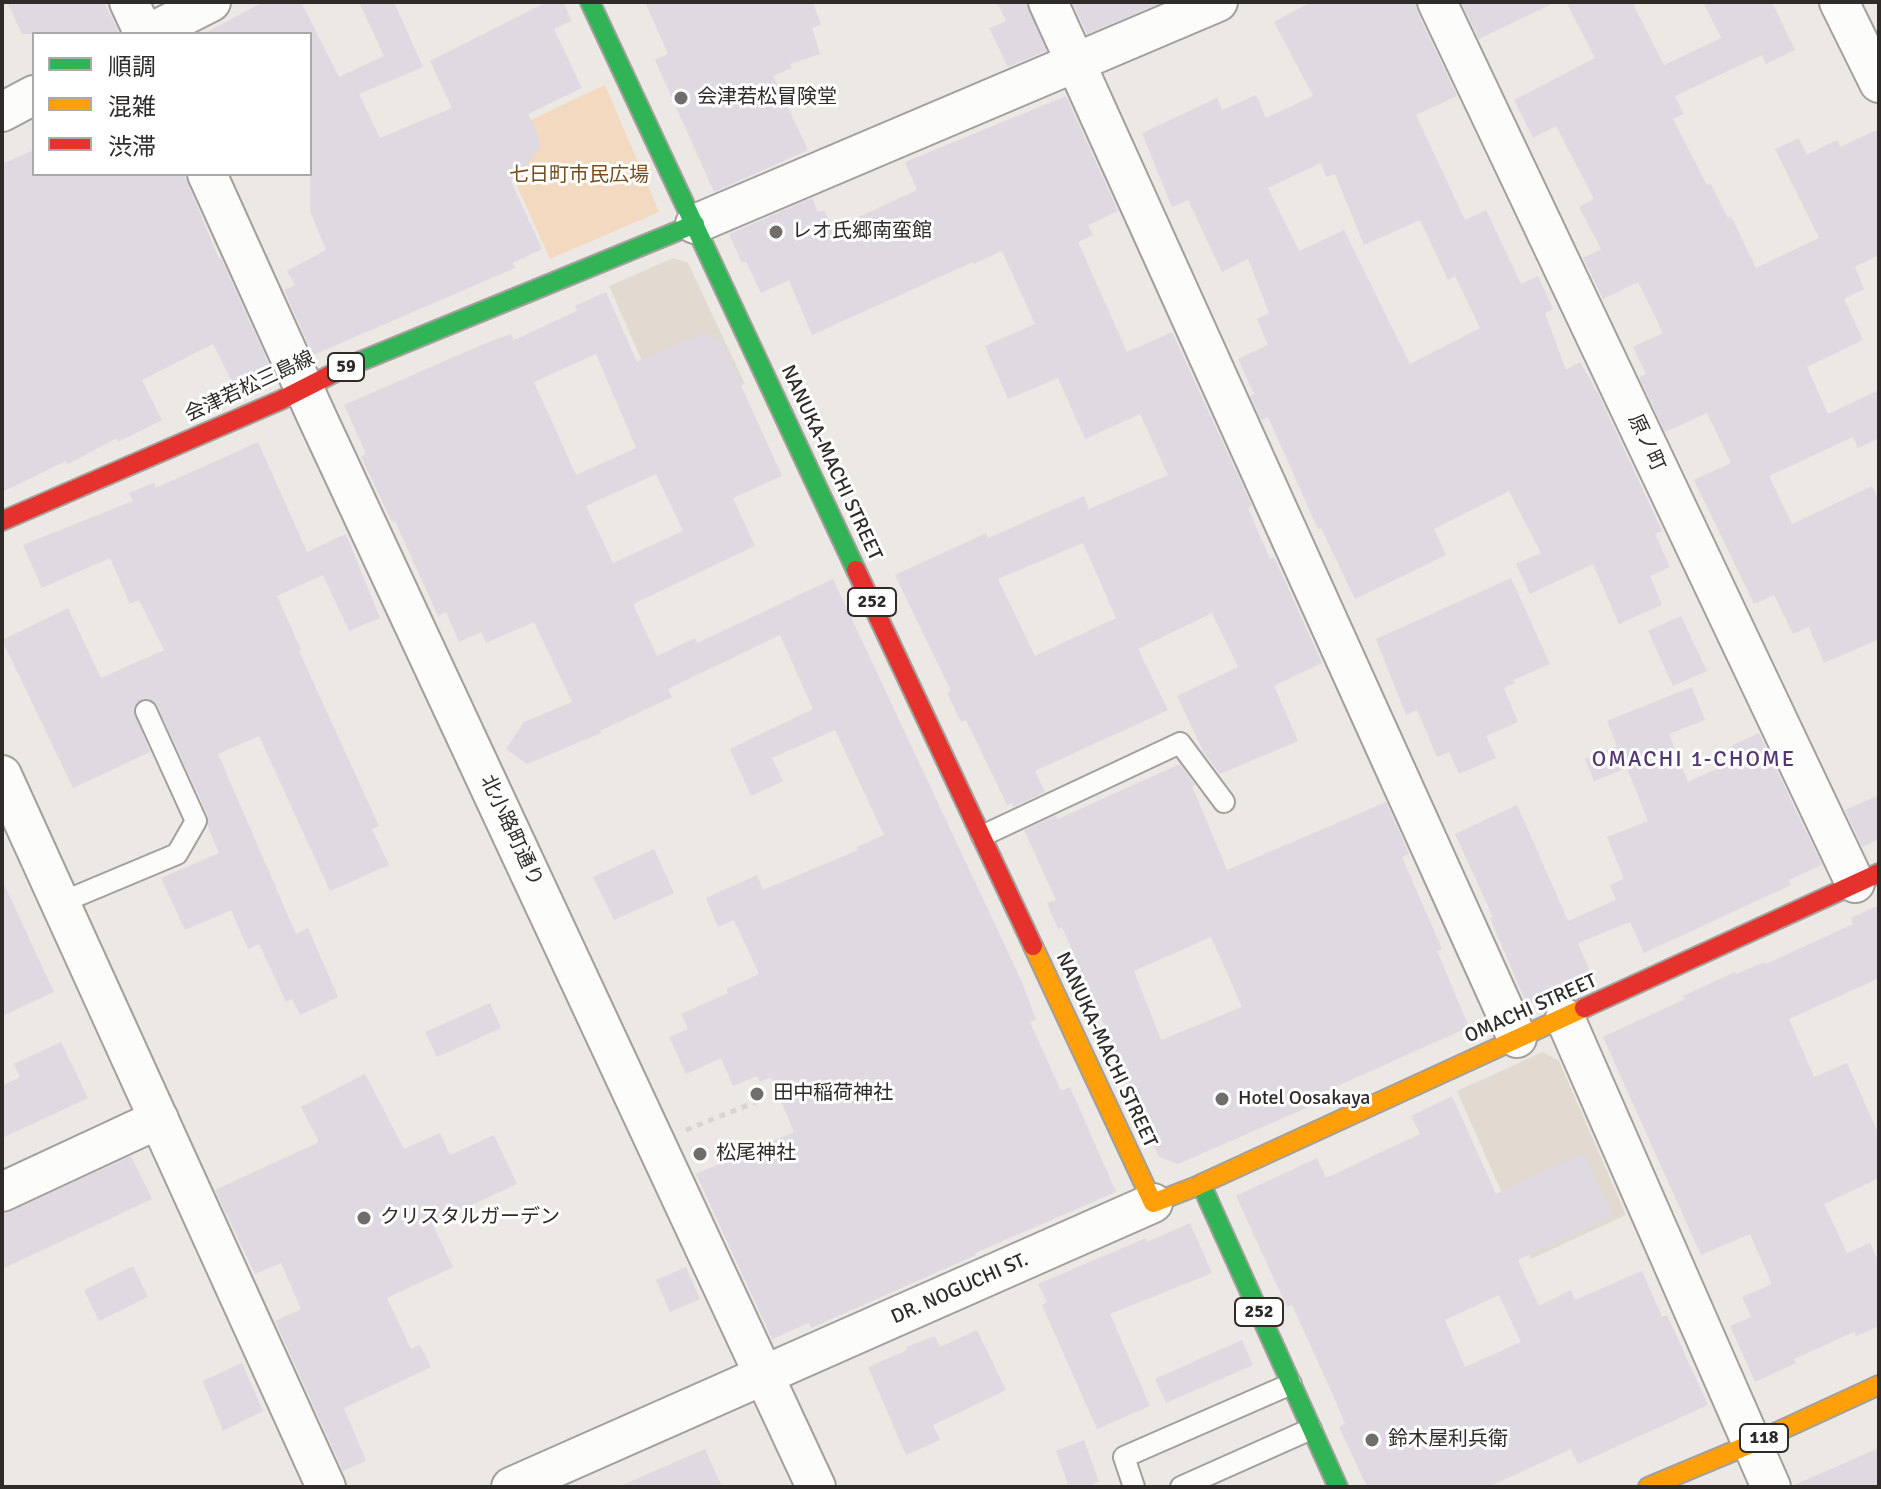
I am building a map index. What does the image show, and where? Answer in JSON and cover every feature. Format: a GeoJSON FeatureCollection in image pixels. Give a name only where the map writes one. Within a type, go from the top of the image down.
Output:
{"type":"FeatureCollection","features":[{"type":"Feature","properties":{"kind":"main road","name":"NANUKA-MACHI STREET"},"geometry":{"type":"LineString","coordinates":[[590,2],[1153,1203]]}},
{"type":"Feature","properties":{"kind":"main road","name":"会津若松三島線"},"geometry":{"type":"LineString","coordinates":[[2,521],[333,373],[695,224]]}},
{"type":"Feature","properties":{"kind":"main road","name":"OMACHI STREET"},"geometry":{"type":"LineString","coordinates":[[1153,1203],[1201,1184],[1867,878]]}},
{"type":"Feature","properties":{"kind":"main road","name":"252"},"geometry":{"type":"LineString","coordinates":[[1201,1184],[1338,1487]]}},
{"type":"Feature","properties":{"kind":"main road","name":"118"},"geometry":{"type":"LineString","coordinates":[[1648,1487],[1879,1385]]}},
{"type":"Feature","properties":{"kind":"street"},"geometry":{"type":"LineString","coordinates":[[129,2],[145,32]]}},
{"type":"Feature","properties":{"kind":"street"},"geometry":{"type":"LineString","coordinates":[[150,32],[211,2]]}},
{"type":"Feature","properties":{"kind":"street"},"geometry":{"type":"LineString","coordinates":[[1048,2],[1517,1038]]}},
{"type":"Feature","properties":{"kind":"street"},"geometry":{"type":"LineString","coordinates":[[695,224],[1218,2]]}},
{"type":"Feature","properties":{"kind":"street","name":"原ノ町"},"geometry":{"type":"LineString","coordinates":[[1437,2],[1867,878]]}},
{"type":"Feature","properties":{"kind":"street"},"geometry":{"type":"LineString","coordinates":[[1839,2],[1879,83]]}},
{"type":"Feature","properties":{"kind":"street"},"geometry":{"type":"LineString","coordinates":[[2,112],[32,96]]}},
{"type":"Feature","properties":{"kind":"street","name":"北小路町通り"},"geometry":{"type":"LineString","coordinates":[[208,176],[816,1487]]}},
{"type":"Feature","properties":{"kind":"street"},"geometry":{"type":"LineString","coordinates":[[2,775],[326,1487]]}},
{"type":"Feature","properties":{"kind":"street"},"geometry":{"type":"LineString","coordinates":[[1565,1018],[1771,1487]]}},
{"type":"Feature","properties":{"kind":"street"},"geometry":{"type":"LineString","coordinates":[[2,1192],[159,1119]]}},
{"type":"Feature","properties":{"kind":"street","name":"DR. NOGUCHI ST."},"geometry":{"type":"LineString","coordinates":[[511,1487],[1153,1203]]}},
{"type":"Feature","properties":{"kind":"lane"},"geometry":{"type":"LineString","coordinates":[[60,903],[177,854],[196,821],[146,711]]}},
{"type":"Feature","properties":{"kind":"lane"},"geometry":{"type":"LineString","coordinates":[[982,836],[1180,743],[1224,802]]}},
{"type":"Feature","properties":{"kind":"lane"},"geometry":{"type":"LineString","coordinates":[[1134,1487],[1124,1457],[1291,1384]]}},
{"type":"Feature","properties":{"kind":"lane"},"geometry":{"type":"LineString","coordinates":[[1181,1487],[1311,1429]]}},
{"type":"Feature","properties":{"kind":"path"},"geometry":{"type":"LineString","coordinates":[[680,1133],[763,1099]]}},
{"type":"Feature","properties":{"kind":"shaded area"},"geometry":{"type":"Polygon","coordinates":[[[673,258],[688,263],[745,384],[668,420],[609,286],[673,258]]]}},
{"type":"Feature","properties":{"kind":"shaded area"},"geometry":{"type":"Polygon","coordinates":[[[1543,1052],[1559,1061],[1626,1215],[1531,1259],[1457,1091],[1543,1052]]]}},
{"type":"Feature","properties":{"kind":"green space","name":"七日町市民広場"},"geometry":{"type":"Polygon","coordinates":[[[605,85],[659,212],[550,259],[495,137],[605,85]]]}},
{"type":"Feature","properties":{"kind":"building"},"geometry":{"type":"Polygon","coordinates":[[[7,2],[104,2],[119,32],[32,32],[22,34],[7,2]]]}},
{"type":"Feature","properties":{"kind":"building"},"geometry":{"type":"Polygon","coordinates":[[[263,2],[301,2],[339,77],[384,56],[359,2],[394,2],[423,67],[359,94],[380,138],[452,108],[430,61],[547,2],[564,2],[571,21],[554,29],[582,88],[528,114],[538,135],[540,149],[511,181],[542,249],[513,263],[515,268],[313,355],[284,290],[295,285],[287,271],[326,250],[310,211],[312,32],[208,32],[263,2]]]}},
{"type":"Feature","properties":{"kind":"building"},"geometry":{"type":"Polygon","coordinates":[[[645,2],[813,2],[821,25],[812,28],[820,54],[790,64],[792,68],[773,76],[808,150],[714,192],[655,60],[668,54],[645,2]]]}},
{"type":"Feature","properties":{"kind":"building"},"geometry":{"type":"Polygon","coordinates":[[[997,2],[1026,2],[1046,51],[1008,67],[989,28],[1006,21],[997,2]]]}},
{"type":"Feature","properties":{"kind":"building"},"geometry":{"type":"Polygon","coordinates":[[[1072,2],[1162,2],[1087,34],[1072,2]]]}},
{"type":"Feature","properties":{"kind":"building"},"geometry":{"type":"Polygon","coordinates":[[[1311,2],[1415,2],[1457,96],[1416,115],[1465,220],[1486,210],[1521,284],[1538,276],[1553,309],[1545,313],[1566,370],[1580,362],[1599,395],[1662,531],[1655,534],[1670,567],[1650,576],[1662,605],[1619,624],[1593,564],[1530,594],[1516,564],[1541,553],[1509,491],[1434,529],[1446,555],[1355,599],[1321,528],[1318,529],[1268,417],[1261,420],[1250,396],[1254,394],[1238,359],[1268,345],[1257,319],[1269,313],[1248,259],[1222,272],[1188,200],[1172,207],[1142,133],[1217,98],[1222,110],[1256,95],[1266,118],[1313,96],[1274,22],[1311,2]],[[1321,163],[1268,188],[1299,251],[1344,230],[1410,364],[1480,328],[1455,276],[1448,280],[1420,220],[1364,245],[1335,174],[1326,177],[1321,163]]]}},
{"type":"Feature","properties":{"kind":"building"},"geometry":{"type":"Polygon","coordinates":[[[1461,2],[1556,2],[1479,39],[1461,2]]]}},
{"type":"Feature","properties":{"kind":"building"},"geometry":{"type":"Polygon","coordinates":[[[1566,2],[1632,2],[1664,65],[1721,38],[1703,2],[1772,2],[1795,50],[1766,64],[1762,55],[1675,96],[1684,114],[1673,119],[1707,185],[1711,184],[1728,218],[1731,216],[1756,268],[1819,238],[1775,149],[1799,138],[1807,155],[1837,140],[1840,147],[1879,129],[1879,255],[1855,267],[1864,289],[1844,299],[1863,340],[1807,367],[1828,414],[1879,390],[1879,438],[1858,448],[1853,437],[1769,476],[1792,524],[1872,486],[1879,501],[1879,639],[1824,663],[1809,627],[1793,634],[1774,595],[1754,604],[1694,480],[1731,463],[1707,413],[1665,432],[1639,377],[1646,374],[1633,347],[1663,333],[1638,282],[1603,299],[1583,258],[1601,249],[1579,207],[1594,199],[1556,126],[1533,138],[1514,100],[1595,58],[1566,2]]]}},
{"type":"Feature","properties":{"kind":"building"},"geometry":{"type":"Polygon","coordinates":[[[1066,96],[1118,211],[1088,225],[1093,235],[1078,242],[1127,352],[1172,332],[1252,506],[1248,508],[1270,559],[1274,557],[1322,663],[1274,686],[1298,741],[1220,774],[1204,753],[1177,696],[1238,667],[1212,613],[1138,649],[1168,710],[1035,771],[1045,792],[1013,807],[1012,803],[1007,805],[966,720],[961,722],[947,693],[951,691],[895,575],[986,533],[988,538],[1084,496],[1089,509],[1168,475],[1140,414],[1085,439],[1058,378],[1008,399],[985,346],[1035,324],[1002,251],[812,335],[789,280],[761,293],[729,234],[812,198],[818,212],[824,210],[833,229],[917,190],[905,162],[1066,96]],[[1083,543],[998,579],[1035,656],[1116,618],[1083,543]]]}},
{"type":"Feature","properties":{"kind":"building"},"geometry":{"type":"Polygon","coordinates":[[[32,151],[32,176],[185,176],[219,259],[272,371],[235,388],[213,344],[142,380],[162,420],[2,492],[2,164],[32,151]]]}},
{"type":"Feature","properties":{"kind":"building"},"geometry":{"type":"Polygon","coordinates":[[[606,292],[637,362],[703,333],[721,341],[782,476],[733,498],[755,546],[633,604],[657,656],[695,638],[697,643],[833,579],[1021,980],[1036,1019],[1030,1022],[1061,1091],[1070,1087],[1116,1192],[811,1328],[809,1323],[772,1339],[696,1174],[794,1132],[771,1077],[760,1082],[757,1076],[733,1086],[721,1058],[686,1074],[669,1037],[688,1029],[681,1014],[728,993],[726,989],[759,974],[734,920],[718,927],[706,898],[757,875],[763,890],[858,850],[857,847],[884,835],[835,730],[772,758],[783,781],[751,796],[730,749],[813,709],[780,635],[668,689],[672,697],[601,733],[527,764],[506,749],[524,722],[572,702],[534,622],[486,643],[481,632],[459,642],[446,612],[438,616],[395,521],[392,522],[361,457],[366,454],[344,405],[486,343],[511,334],[514,340],[577,311],[575,306],[606,292]],[[596,354],[534,382],[576,475],[636,448],[596,354]],[[656,474],[586,506],[613,563],[683,531],[656,474]]]}},
{"type":"Feature","properties":{"kind":"building"},"geometry":{"type":"Polygon","coordinates":[[[258,442],[307,552],[346,534],[380,618],[349,631],[323,575],[277,596],[379,826],[372,829],[389,865],[330,891],[259,736],[218,754],[296,934],[308,928],[338,997],[300,1015],[292,999],[286,1002],[259,944],[248,949],[231,910],[185,930],[161,878],[219,853],[208,827],[208,816],[157,705],[146,698],[136,703],[133,709],[150,752],[73,788],[2,640],[68,608],[101,678],[164,650],[139,600],[130,604],[110,558],[42,588],[23,545],[133,501],[129,493],[154,483],[156,488],[258,442]]]}},
{"type":"Feature","properties":{"kind":"building"},"geometry":{"type":"Polygon","coordinates":[[[1511,578],[1550,664],[1513,680],[1515,683],[1504,688],[1518,722],[1486,736],[1496,758],[1459,774],[1449,752],[1437,757],[1417,710],[1406,715],[1376,639],[1511,578]]]}},
{"type":"Feature","properties":{"kind":"building"},"geometry":{"type":"Polygon","coordinates":[[[1681,616],[1707,671],[1673,686],[1648,631],[1681,616]]]}},
{"type":"Feature","properties":{"kind":"building"},"geometry":{"type":"Polygon","coordinates":[[[1692,687],[1705,720],[1669,734],[1688,782],[1738,759],[1731,746],[1759,733],[1822,865],[1789,880],[1791,885],[1644,953],[1630,922],[1578,943],[1592,977],[1527,1005],[1490,918],[1493,917],[1455,834],[1517,805],[1568,921],[1616,900],[1610,885],[1624,879],[1607,837],[1648,821],[1627,768],[1594,781],[1585,759],[1617,746],[1607,721],[1692,687]]]}},
{"type":"Feature","properties":{"kind":"building"},"geometry":{"type":"Polygon","coordinates":[[[1180,764],[1195,785],[1192,786],[1227,870],[1386,802],[1409,854],[1402,857],[1442,949],[1437,951],[1469,1027],[1324,1092],[1327,1099],[1178,1164],[1159,1157],[1100,1026],[1104,1025],[1062,927],[1058,929],[1047,903],[1056,900],[1024,830],[1056,816],[1058,819],[1180,764]],[[1211,937],[1134,971],[1161,1040],[1242,1007],[1211,937]]]}},
{"type":"Feature","properties":{"kind":"building"},"geometry":{"type":"Polygon","coordinates":[[[1879,795],[1879,839],[1862,847],[1845,810],[1879,795]]]}},
{"type":"Feature","properties":{"kind":"building"},"geometry":{"type":"Polygon","coordinates":[[[654,849],[674,893],[614,920],[593,877],[654,849]]]}},
{"type":"Feature","properties":{"kind":"building"},"geometry":{"type":"Polygon","coordinates":[[[2,880],[54,992],[2,1016],[2,880]]]}},
{"type":"Feature","properties":{"kind":"building"},"geometry":{"type":"Polygon","coordinates":[[[1879,905],[1879,983],[1877,979],[1789,1019],[1814,1077],[1847,1063],[1879,1135],[1879,1178],[1824,1204],[1847,1253],[1870,1243],[1879,1263],[1879,1326],[1856,1336],[1854,1332],[1794,1359],[1796,1363],[1755,1382],[1730,1326],[1751,1317],[1742,1297],[1772,1284],[1750,1234],[1701,1255],[1603,1037],[1735,972],[1766,964],[1853,924],[1851,918],[1879,905]]]}},
{"type":"Feature","properties":{"kind":"building"},"geometry":{"type":"Polygon","coordinates":[[[490,1003],[501,1028],[437,1057],[425,1032],[490,1003]]]}},
{"type":"Feature","properties":{"kind":"building"},"geometry":{"type":"Polygon","coordinates":[[[61,1042],[88,1098],[2,1138],[2,1086],[20,1077],[14,1064],[61,1042]]]}},
{"type":"Feature","properties":{"kind":"building"},"geometry":{"type":"Polygon","coordinates":[[[365,1074],[404,1149],[440,1133],[450,1155],[494,1135],[517,1184],[432,1223],[453,1267],[387,1298],[411,1349],[420,1345],[431,1367],[344,1408],[366,1461],[343,1471],[275,1321],[301,1309],[281,1263],[255,1274],[215,1190],[319,1142],[301,1107],[365,1074]]]}},
{"type":"Feature","properties":{"kind":"building"},"geometry":{"type":"Polygon","coordinates":[[[1452,1096],[1496,1194],[1584,1153],[1613,1216],[1518,1260],[1539,1306],[1571,1290],[1575,1300],[1642,1271],[1662,1317],[1667,1315],[1708,1405],[1578,1464],[1571,1449],[1488,1487],[1367,1487],[1339,1427],[1345,1424],[1333,1395],[1292,1305],[1287,1307],[1236,1196],[1317,1158],[1326,1178],[1420,1134],[1411,1116],[1452,1096]],[[1499,1295],[1445,1320],[1465,1367],[1521,1342],[1499,1295]]]}},
{"type":"Feature","properties":{"kind":"building"},"geometry":{"type":"Polygon","coordinates":[[[131,1156],[152,1199],[2,1269],[2,1215],[131,1156]]]}},
{"type":"Feature","properties":{"kind":"building"},"geometry":{"type":"Polygon","coordinates":[[[1190,1223],[1212,1273],[1110,1314],[1150,1406],[1097,1429],[1042,1305],[1047,1302],[1038,1284],[1146,1238],[1147,1242],[1190,1223]]]}},
{"type":"Feature","properties":{"kind":"building"},"geometry":{"type":"Polygon","coordinates":[[[133,1266],[148,1297],[99,1321],[84,1290],[133,1266]]]}},
{"type":"Feature","properties":{"kind":"building"},"geometry":{"type":"Polygon","coordinates":[[[686,1267],[700,1299],[670,1312],[656,1280],[686,1267]]]}},
{"type":"Feature","properties":{"kind":"building"},"geometry":{"type":"Polygon","coordinates":[[[977,1330],[1006,1390],[933,1425],[940,1440],[906,1455],[868,1367],[935,1336],[940,1347],[977,1330]]]}},
{"type":"Feature","properties":{"kind":"building"},"geometry":{"type":"Polygon","coordinates":[[[1242,1340],[1253,1365],[1166,1403],[1155,1379],[1242,1340]]]}},
{"type":"Feature","properties":{"kind":"building"},"geometry":{"type":"Polygon","coordinates":[[[242,1363],[263,1411],[223,1431],[203,1381],[242,1363]]]}},
{"type":"Feature","properties":{"kind":"building"},"geometry":{"type":"Polygon","coordinates":[[[1084,1440],[1099,1482],[1085,1487],[1069,1487],[1056,1451],[1084,1440]]]}},
{"type":"Feature","properties":{"kind":"building"},"geometry":{"type":"Polygon","coordinates":[[[1879,1448],[1879,1487],[1792,1486],[1879,1448]]]}},
{"type":"Feature","properties":{"kind":"building"},"geometry":{"type":"Polygon","coordinates":[[[705,1449],[722,1487],[618,1487],[705,1449]]]}},
{"type":"Feature","properties":{"kind":"traffic: fast"},"geometry":{"type":"LineString","coordinates":[[590,2],[856,570]]}},
{"type":"Feature","properties":{"kind":"traffic: fast"},"geometry":{"type":"LineString","coordinates":[[344,368],[695,224]]}},
{"type":"Feature","properties":{"kind":"traffic: fast"},"geometry":{"type":"LineString","coordinates":[[1197,1186],[1201,1184],[1338,1487]]}},
{"type":"Feature","properties":{"kind":"traffic: slow"},"geometry":{"type":"LineString","coordinates":[[1033,946],[1153,1203],[1197,1186]]}},
{"type":"Feature","properties":{"kind":"traffic: slow"},"geometry":{"type":"LineString","coordinates":[[1201,1184],[1584,1008]]}},
{"type":"Feature","properties":{"kind":"traffic: slow"},"geometry":{"type":"LineString","coordinates":[[1648,1487],[1879,1385]]}},
{"type":"Feature","properties":{"kind":"traffic: jam"},"geometry":{"type":"LineString","coordinates":[[2,521],[281,400],[344,368]]}},
{"type":"Feature","properties":{"kind":"traffic: jam"},"geometry":{"type":"LineString","coordinates":[[856,570],[1033,946]]}},
{"type":"Feature","properties":{"kind":"traffic: jam"},"geometry":{"type":"LineString","coordinates":[[1584,1008],[1879,873]]}},
{"type":"Feature","properties":{"kind":"place","name":"会津若松冒険堂"},"geometry":{"type":"Point","coordinates":[681,98]}},
{"type":"Feature","properties":{"kind":"place","name":"レオ氏郷南蛮館"},"geometry":{"type":"Point","coordinates":[776,232]}},
{"type":"Feature","properties":{"kind":"place","name":"田中稲荷神社"},"geometry":{"type":"Point","coordinates":[757,1094]}},
{"type":"Feature","properties":{"kind":"place","name":"Hotel Oosakaya"},"geometry":{"type":"Point","coordinates":[1222,1099]}},
{"type":"Feature","properties":{"kind":"place","name":"松尾神社"},"geometry":{"type":"Point","coordinates":[700,1154]}},
{"type":"Feature","properties":{"kind":"place","name":"クリスタルガーデン"},"geometry":{"type":"Point","coordinates":[364,1218]}},
{"type":"Feature","properties":{"kind":"place","name":"鈴木屋利兵衛"},"geometry":{"type":"Point","coordinates":[1372,1440]}},
{"type":"Feature","properties":{"kind":"district","name":"OMACHI 1-CHOME"},"geometry":{"type":"Point","coordinates":[1694,760]}}]}
